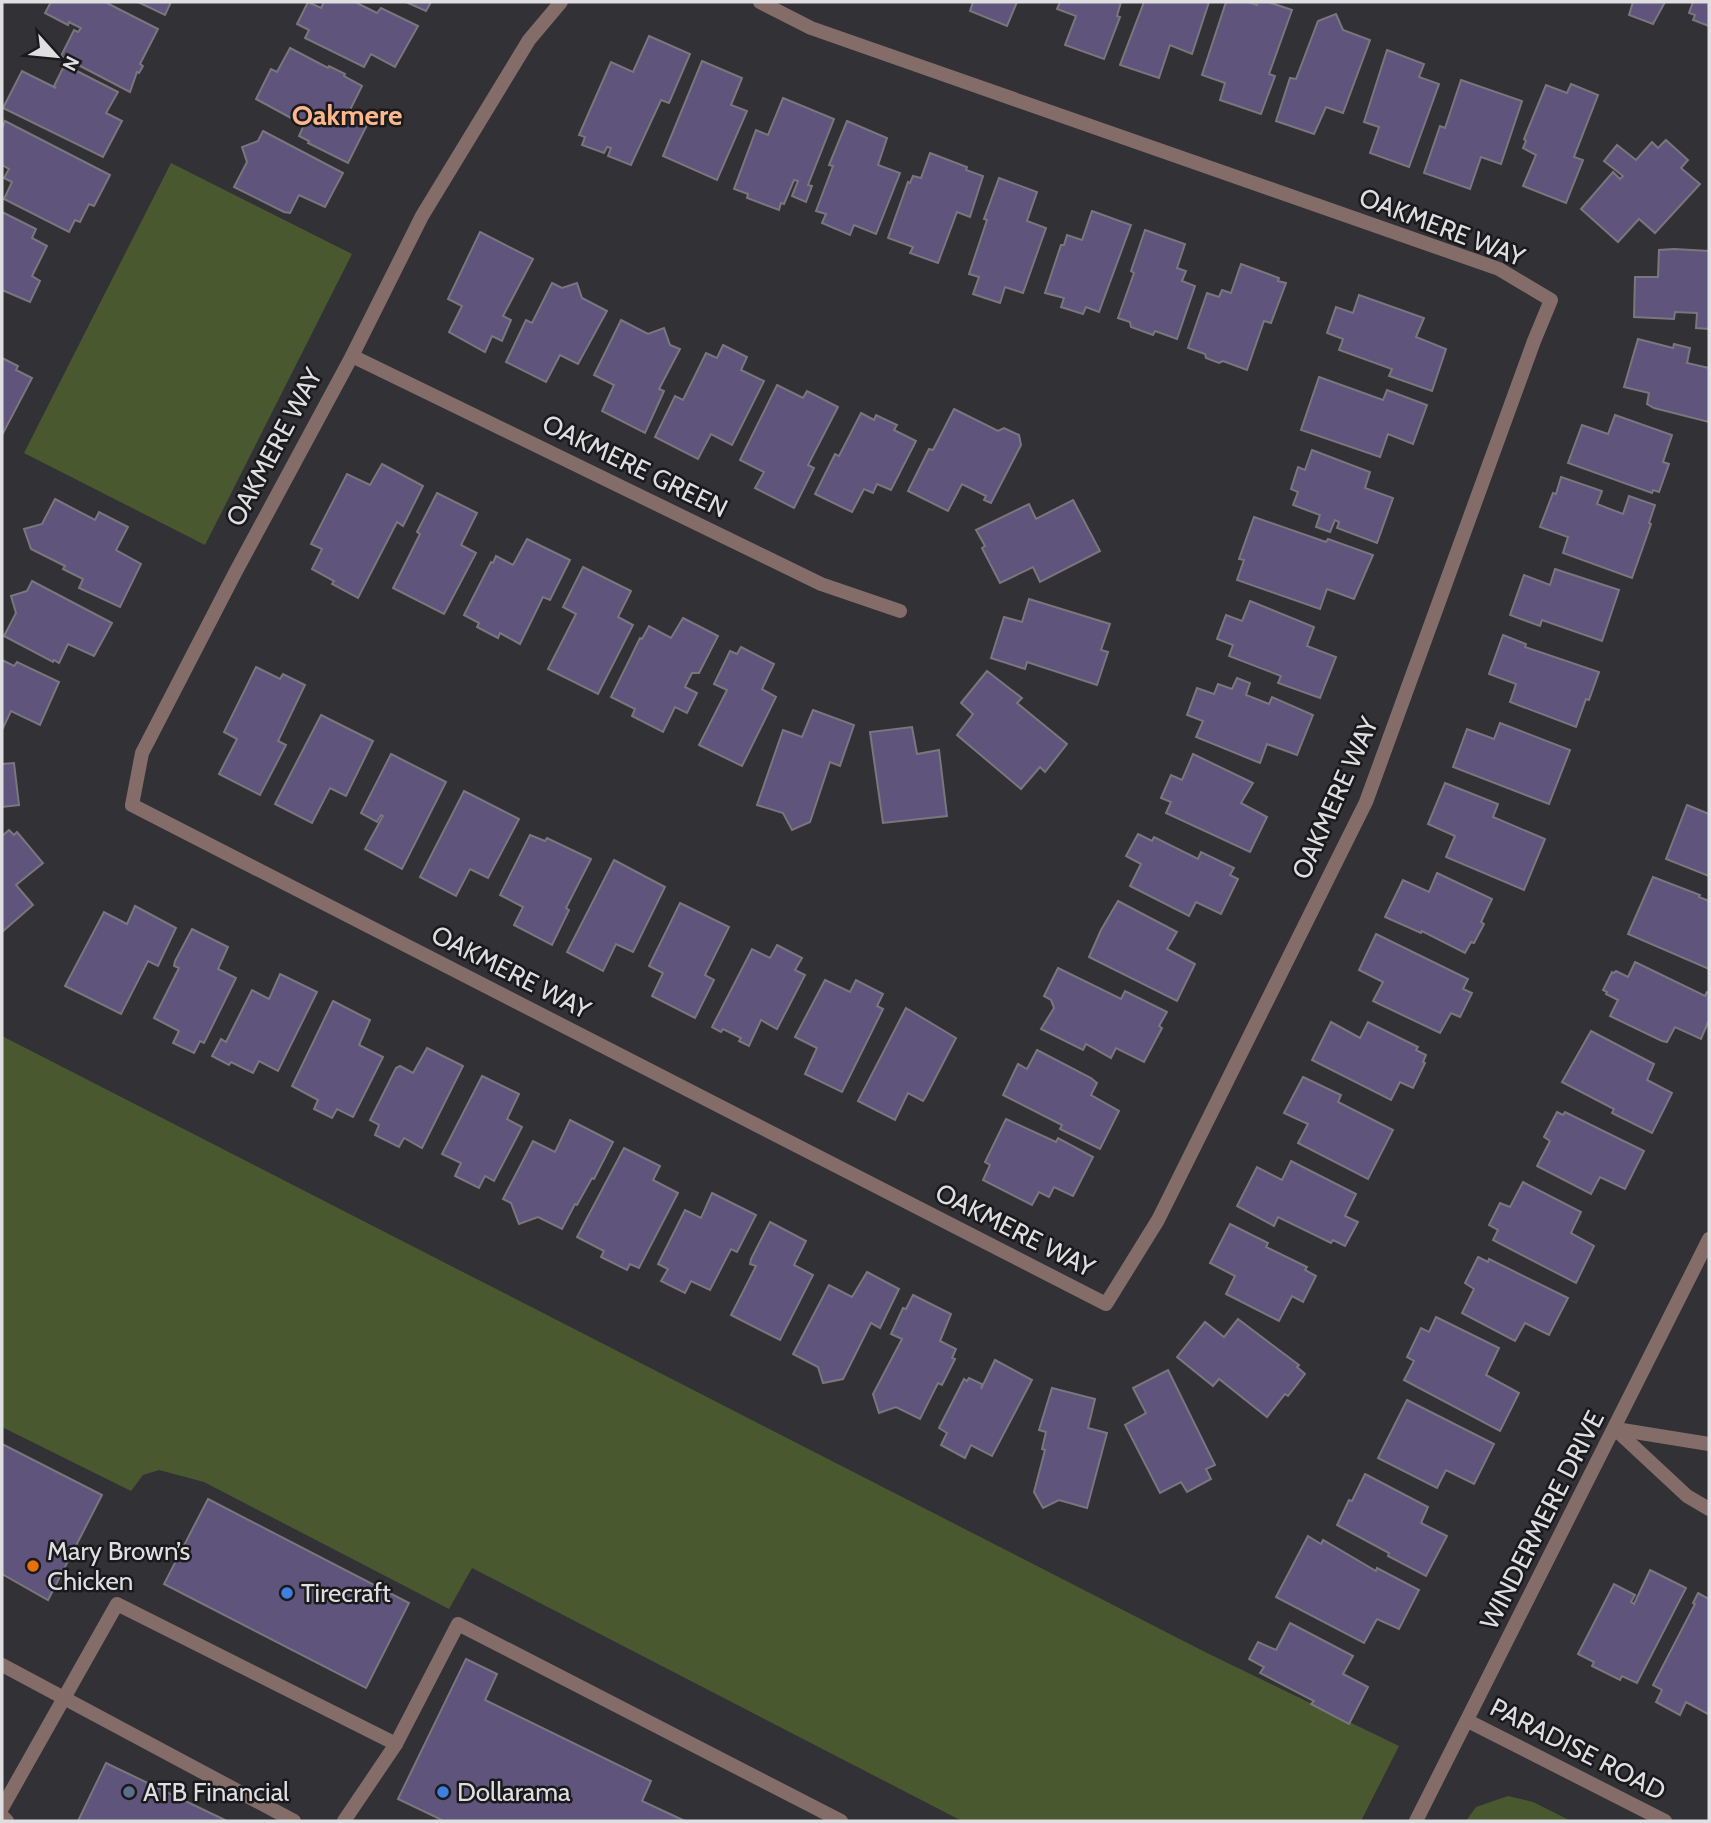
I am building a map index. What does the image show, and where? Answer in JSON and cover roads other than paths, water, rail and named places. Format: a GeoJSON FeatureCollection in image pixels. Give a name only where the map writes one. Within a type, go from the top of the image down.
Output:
{"type":"FeatureCollection","features":[{"type":"Feature","properties":{"kind":"street","name":"OAKMERE WAY"},"geometry":{"type":"LineString","coordinates":[[561,2],[529,40],[422,216],[352,356],[234,573],[142,753],[132,805],[1106,1304],[1158,1220],[1366,802],[1551,300],[1499,269],[811,28],[760,2]]}},
{"type":"Feature","properties":{"kind":"street","name":"OAKMERE GREEN"},"geometry":{"type":"LineString","coordinates":[[352,356],[821,584],[900,611]]}},
{"type":"Feature","properties":{"kind":"street","name":"WINDERMERE DRIVE"},"geometry":{"type":"LineString","coordinates":[[1416,1821],[1709,1239]]}},
{"type":"Feature","properties":{"kind":"street"},"geometry":{"type":"LineString","coordinates":[[1615,1429],[1709,1444]]}},
{"type":"Feature","properties":{"kind":"street"},"geometry":{"type":"LineString","coordinates":[[1615,1429],[1688,1496],[1709,1509]]}},
{"type":"Feature","properties":{"kind":"street"},"geometry":{"type":"LineString","coordinates":[[2,1808],[117,1604],[396,1744]]}},
{"type":"Feature","properties":{"kind":"street"},"geometry":{"type":"LineString","coordinates":[[344,1821],[396,1744],[458,1624],[841,1821]]}},
{"type":"Feature","properties":{"kind":"street"},"geometry":{"type":"LineString","coordinates":[[2,1665],[294,1821]]}},
{"type":"Feature","properties":{"kind":"street","name":"PARADISE ROAD"},"geometry":{"type":"LineString","coordinates":[[1468,1721],[1665,1821]]}},
{"type":"Feature","properties":{"kind":"street"},"geometry":{"type":"LineString","coordinates":[[261,1821],[268,1807]]}},
{"type":"Feature","properties":{"kind":"street"},"geometry":{"type":"LineString","coordinates":[[2,1816],[7,1821]]}},
{"type":"Feature","properties":{"kind":"place","name":"Mary Brown’s Chicken"},"geometry":{"type":"Point","coordinates":[33,1566]}},
{"type":"Feature","properties":{"kind":"place","name":"Tirecraft"},"geometry":{"type":"Point","coordinates":[287,1593]}},
{"type":"Feature","properties":{"kind":"place","name":"ATB Financial"},"geometry":{"type":"Point","coordinates":[129,1792]}},
{"type":"Feature","properties":{"kind":"place","name":"Dollarama"},"geometry":{"type":"Point","coordinates":[443,1792]}},
{"type":"Feature","properties":{"kind":"district","name":"Oakmere"},"geometry":{"type":"Point","coordinates":[347,115]}}]}
